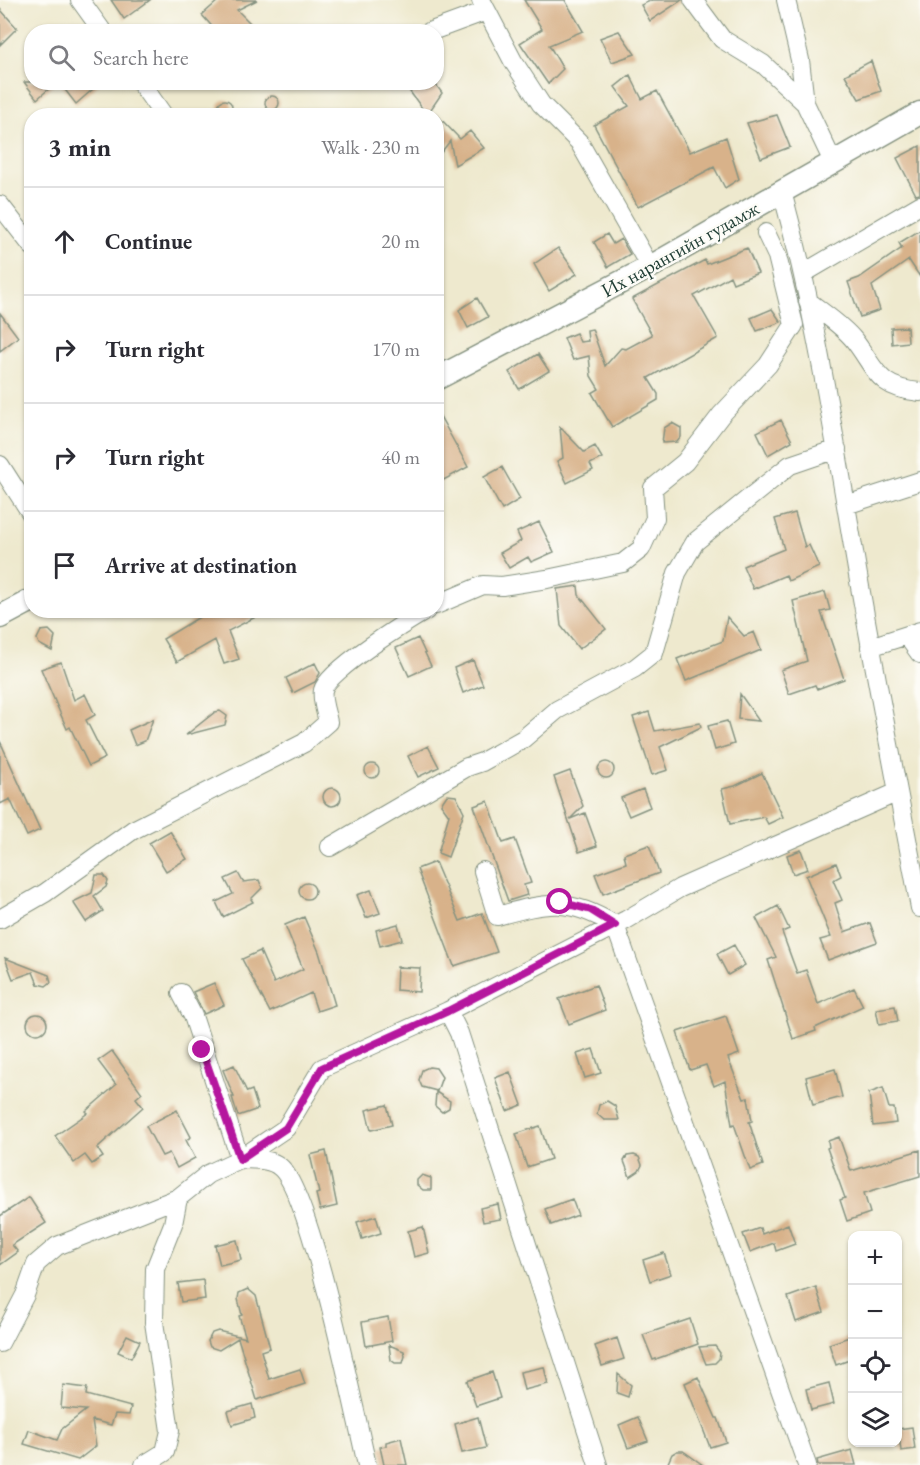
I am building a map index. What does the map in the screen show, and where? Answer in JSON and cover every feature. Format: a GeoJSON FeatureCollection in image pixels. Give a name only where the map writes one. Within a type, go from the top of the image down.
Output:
{"type":"FeatureCollection","features":[{"type":"Feature","properties":{"kind":"main road","name":"Их нарангийн гудамж"},"geometry":{"type":"LineString","coordinates":[[444,375],[650,267],[920,113]]}},
{"type":"Feature","properties":{"kind":"main road"},"geometry":{"type":"LineString","coordinates":[[0,617],[24,604]]}},
{"type":"Feature","properties":{"kind":"street"},"geometry":{"type":"LineString","coordinates":[[80,0],[97,24]]}},
{"type":"Feature","properties":{"kind":"street"},"geometry":{"type":"LineString","coordinates":[[693,0],[722,39],[763,64],[805,103]]}},
{"type":"Feature","properties":{"kind":"street"},"geometry":{"type":"LineString","coordinates":[[786,0],[800,60],[805,103],[833,162]]}},
{"type":"Feature","properties":{"kind":"street"},"geometry":{"type":"LineString","coordinates":[[444,25],[484,5],[513,61],[541,104],[579,142],[650,267]]}},
{"type":"Feature","properties":{"kind":"street"},"geometry":{"type":"LineString","coordinates":[[146,90],[158,108]]}},
{"type":"Feature","properties":{"kind":"street"},"geometry":{"type":"LineString","coordinates":[[782,192],[804,273],[837,449],[870,647],[920,908]]}},
{"type":"Feature","properties":{"kind":"street"},"geometry":{"type":"LineString","coordinates":[[0,205],[24,236]]}},
{"type":"Feature","properties":{"kind":"street"},"geometry":{"type":"LineString","coordinates":[[804,273],[920,205]]}},
{"type":"Feature","properties":{"kind":"street"},"geometry":{"type":"LineString","coordinates":[[444,602],[483,585],[525,582],[623,563],[641,549],[655,518],[653,488],[685,462],[721,415],[768,365],[794,325],[777,256],[766,233]]}},
{"type":"Feature","properties":{"kind":"street"},"geometry":{"type":"LineString","coordinates":[[808,301],[854,339],[872,370],[900,390],[920,392]]}},
{"type":"Feature","properties":{"kind":"street"},"geometry":{"type":"LineString","coordinates":[[330,847],[467,767],[482,762],[523,739],[557,710],[635,668],[654,652],[677,573],[695,542],[790,465],[837,449]]}},
{"type":"Feature","properties":{"kind":"street"},"geometry":{"type":"LineString","coordinates":[[0,465],[24,502]]}},
{"type":"Feature","properties":{"kind":"street"},"geometry":{"type":"LineString","coordinates":[[846,506],[920,481]]}},
{"type":"Feature","properties":{"kind":"street"},"geometry":{"type":"LineString","coordinates":[[0,919],[45,893],[133,830],[304,743],[328,722],[323,700],[323,687],[338,670],[416,618]]}},
{"type":"Feature","properties":{"kind":"street"},"geometry":{"type":"LineString","coordinates":[[870,647],[914,634],[920,654]]}},
{"type":"Feature","properties":{"kind":"street"},"geometry":{"type":"LineString","coordinates":[[0,1343],[25,1295],[36,1264],[57,1246],[178,1197],[208,1174],[240,1159],[286,1128],[322,1068],[448,1011],[615,925],[680,888],[714,875],[782,842],[898,792]]}},
{"type":"Feature","properties":{"kind":"street"},"geometry":{"type":"LineString","coordinates":[[483,871],[497,916],[560,902],[591,910],[615,925],[807,1465]]}},
{"type":"Feature","properties":{"kind":"street"},"geometry":{"type":"LineString","coordinates":[[181,993],[193,1016],[240,1159]]}},
{"type":"Feature","properties":{"kind":"street"},"geometry":{"type":"LineString","coordinates":[[448,1011],[459,1033],[598,1465]]}},
{"type":"Feature","properties":{"kind":"street"},"geometry":{"type":"LineString","coordinates":[[240,1159],[264,1160],[279,1165],[291,1178],[312,1237],[367,1465]]}},
{"type":"Feature","properties":{"kind":"street"},"geometry":{"type":"LineString","coordinates":[[144,1465],[165,1452],[170,1431],[154,1311],[155,1269],[172,1224],[178,1197]]}},
{"type":"Feature","properties":{"kind":"building"},"geometry":{"type":"Polygon","coordinates":[[[111,0],[150,0],[124,19],[111,0]]]}},
{"type":"Feature","properties":{"kind":"building"},"geometry":{"type":"Polygon","coordinates":[[[219,0],[257,0],[237,10],[251,24],[210,24],[202,15],[219,0]]]}},
{"type":"Feature","properties":{"kind":"building"},"geometry":{"type":"Polygon","coordinates":[[[524,0],[565,0],[583,31],[549,45],[563,69],[548,84],[520,43],[542,29],[524,0]]]}},
{"type":"Feature","properties":{"kind":"building"},"geometry":{"type":"Polygon","coordinates":[[[652,0],[682,0],[650,21],[641,5],[652,0]]]}},
{"type":"Feature","properties":{"kind":"building"},"geometry":{"type":"Polygon","coordinates":[[[0,9],[17,28],[0,45],[0,9]]]}},
{"type":"Feature","properties":{"kind":"building"},"geometry":{"type":"Polygon","coordinates":[[[619,31],[635,54],[612,62],[600,38],[619,31]]]}},
{"type":"Feature","properties":{"kind":"building"},"geometry":{"type":"Polygon","coordinates":[[[871,61],[881,91],[859,99],[845,75],[871,61]]]}},
{"type":"Feature","properties":{"kind":"building"},"geometry":{"type":"Polygon","coordinates":[[[630,75],[642,99],[657,91],[690,152],[726,137],[739,179],[725,188],[714,167],[638,207],[594,125],[629,106],[615,87],[630,75]]]}},
{"type":"Feature","properties":{"kind":"building"},"geometry":{"type":"Polygon","coordinates":[[[30,90],[48,90],[37,99],[30,90]]]}},
{"type":"Feature","properties":{"kind":"building"},"geometry":{"type":"Polygon","coordinates":[[[65,90],[92,90],[76,104],[65,90]]]}},
{"type":"Feature","properties":{"kind":"building"},"geometry":{"type":"Polygon","coordinates":[[[409,90],[440,90],[442,93],[432,108],[422,108],[409,90]]]}},
{"type":"Feature","properties":{"kind":"building"},"geometry":{"type":"Polygon","coordinates":[[[272,96],[278,100],[277,108],[267,108],[265,103],[267,98],[272,96]]]}},
{"type":"Feature","properties":{"kind":"building"},"geometry":{"type":"Polygon","coordinates":[[[222,100],[228,100],[232,108],[218,108],[222,100]]]}},
{"type":"Feature","properties":{"kind":"building"},"geometry":{"type":"Polygon","coordinates":[[[777,115],[790,147],[761,158],[747,123],[777,115]]]}},
{"type":"Feature","properties":{"kind":"building"},"geometry":{"type":"Polygon","coordinates":[[[444,122],[460,139],[470,131],[484,148],[455,165],[450,141],[444,149],[444,122]]]}},
{"type":"Feature","properties":{"kind":"building"},"geometry":{"type":"Polygon","coordinates":[[[920,146],[920,194],[916,195],[897,158],[920,146]]]}},
{"type":"Feature","properties":{"kind":"building"},"geometry":{"type":"Polygon","coordinates":[[[920,230],[920,277],[909,260],[872,286],[880,310],[860,317],[848,282],[859,278],[902,248],[899,243],[920,230]]]}},
{"type":"Feature","properties":{"kind":"building"},"geometry":{"type":"Polygon","coordinates":[[[607,234],[613,244],[621,239],[630,254],[608,267],[594,242],[607,234]]]}},
{"type":"Feature","properties":{"kind":"building"},"geometry":{"type":"Polygon","coordinates":[[[558,248],[577,274],[549,291],[534,264],[558,248]]]}},
{"type":"Feature","properties":{"kind":"building"},"geometry":{"type":"Polygon","coordinates":[[[747,248],[758,273],[733,283],[730,276],[694,296],[718,338],[648,378],[658,394],[658,400],[612,427],[592,393],[599,389],[591,376],[589,356],[573,360],[564,338],[576,333],[580,342],[588,341],[587,330],[592,329],[605,366],[621,348],[626,349],[652,335],[632,299],[705,260],[707,264],[747,248]]]}},
{"type":"Feature","properties":{"kind":"building"},"geometry":{"type":"Polygon","coordinates":[[[477,298],[488,317],[468,328],[459,310],[477,298]]]}},
{"type":"Feature","properties":{"kind":"building"},"geometry":{"type":"Polygon","coordinates":[[[772,309],[781,322],[757,331],[751,318],[772,309]]]}},
{"type":"Feature","properties":{"kind":"building"},"geometry":{"type":"Polygon","coordinates":[[[0,313],[18,337],[0,351],[0,313]]]}},
{"type":"Feature","properties":{"kind":"building"},"geometry":{"type":"Polygon","coordinates":[[[907,327],[908,342],[892,344],[891,328],[907,327]]]}},
{"type":"Feature","properties":{"kind":"building"},"geometry":{"type":"Polygon","coordinates":[[[538,354],[549,371],[519,389],[509,372],[538,354]]]}},
{"type":"Feature","properties":{"kind":"building"},"geometry":{"type":"Polygon","coordinates":[[[781,420],[792,441],[768,455],[757,432],[781,420]]]}},
{"type":"Feature","properties":{"kind":"building"},"geometry":{"type":"Polygon","coordinates":[[[672,423],[681,428],[681,437],[677,442],[662,443],[664,428],[672,423]]]}},
{"type":"Feature","properties":{"kind":"building"},"geometry":{"type":"Polygon","coordinates":[[[444,424],[468,467],[444,480],[444,424]]]}},
{"type":"Feature","properties":{"kind":"building"},"geometry":{"type":"Polygon","coordinates":[[[560,427],[584,452],[595,446],[602,458],[590,464],[593,470],[567,483],[557,461],[563,458],[560,427]]]}},
{"type":"Feature","properties":{"kind":"building"},"geometry":{"type":"Polygon","coordinates":[[[502,467],[520,499],[502,510],[484,477],[502,467]]]}},
{"type":"Feature","properties":{"kind":"building"},"geometry":{"type":"Polygon","coordinates":[[[795,513],[805,547],[809,545],[819,567],[788,581],[786,575],[753,589],[743,566],[784,549],[775,519],[795,513]]]}},
{"type":"Feature","properties":{"kind":"building"},"geometry":{"type":"Polygon","coordinates":[[[539,522],[554,552],[531,562],[528,557],[509,568],[500,553],[521,541],[517,532],[539,522]]]}},
{"type":"Feature","properties":{"kind":"building"},"geometry":{"type":"Polygon","coordinates":[[[578,586],[579,595],[606,629],[579,649],[561,626],[557,589],[578,586]]]}},
{"type":"Feature","properties":{"kind":"building"},"geometry":{"type":"Polygon","coordinates":[[[825,592],[830,610],[821,612],[844,679],[817,689],[815,685],[789,694],[781,670],[807,661],[793,601],[825,592]]]}},
{"type":"Feature","properties":{"kind":"building"},"geometry":{"type":"Polygon","coordinates":[[[727,617],[744,636],[754,632],[761,650],[686,681],[677,659],[723,641],[727,617]]]}},
{"type":"Feature","properties":{"kind":"building"},"geometry":{"type":"Polygon","coordinates":[[[198,618],[253,618],[228,631],[239,659],[224,664],[215,640],[177,662],[163,639],[198,618]]]}},
{"type":"Feature","properties":{"kind":"building"},"geometry":{"type":"Polygon","coordinates":[[[49,630],[55,636],[52,651],[39,644],[37,639],[41,631],[49,630]]]}},
{"type":"Feature","properties":{"kind":"building"},"geometry":{"type":"Polygon","coordinates":[[[418,638],[431,666],[409,676],[396,648],[418,638]]]}},
{"type":"Feature","properties":{"kind":"building"},"geometry":{"type":"Polygon","coordinates":[[[473,660],[483,685],[463,693],[454,668],[473,660]]]}},
{"type":"Feature","properties":{"kind":"building"},"geometry":{"type":"Polygon","coordinates":[[[61,662],[74,700],[85,694],[95,715],[86,720],[105,758],[89,766],[70,727],[67,729],[41,669],[61,662]]]}},
{"type":"Feature","properties":{"kind":"building"},"geometry":{"type":"Polygon","coordinates":[[[315,663],[320,673],[315,682],[293,693],[286,678],[315,663]]]}},
{"type":"Feature","properties":{"kind":"building"},"geometry":{"type":"Polygon","coordinates":[[[740,694],[759,721],[738,719],[740,694]]]}},
{"type":"Feature","properties":{"kind":"building"},"geometry":{"type":"Polygon","coordinates":[[[220,711],[227,716],[225,725],[186,735],[215,712],[220,711]]]}},
{"type":"Feature","properties":{"kind":"building"},"geometry":{"type":"Polygon","coordinates":[[[649,712],[655,731],[700,723],[701,727],[660,747],[668,770],[652,775],[633,717],[649,712]]]}},
{"type":"Feature","properties":{"kind":"building"},"geometry":{"type":"Polygon","coordinates":[[[153,719],[145,741],[135,745],[129,730],[153,719]]]}},
{"type":"Feature","properties":{"kind":"building"},"geometry":{"type":"Polygon","coordinates":[[[727,721],[734,744],[715,750],[708,726],[727,721]]]}},
{"type":"Feature","properties":{"kind":"building"},"geometry":{"type":"Polygon","coordinates":[[[0,741],[40,830],[27,836],[10,799],[0,804],[0,741]]]}},
{"type":"Feature","properties":{"kind":"building"},"geometry":{"type":"Polygon","coordinates":[[[428,746],[439,767],[418,777],[408,756],[428,746]]]}},
{"type":"Feature","properties":{"kind":"building"},"geometry":{"type":"Polygon","coordinates":[[[603,762],[609,762],[614,770],[612,776],[603,778],[598,773],[598,767],[603,762]]]}},
{"type":"Feature","properties":{"kind":"building"},"geometry":{"type":"Polygon","coordinates":[[[369,764],[375,764],[379,771],[375,778],[369,778],[365,774],[365,768],[369,764]]]}},
{"type":"Feature","properties":{"kind":"building"},"geometry":{"type":"Polygon","coordinates":[[[570,771],[583,806],[570,819],[585,813],[597,846],[579,852],[554,777],[570,771]]]}},
{"type":"Feature","properties":{"kind":"building"},"geometry":{"type":"Polygon","coordinates":[[[762,773],[783,817],[768,824],[764,817],[730,824],[722,789],[735,786],[762,773]]]}},
{"type":"Feature","properties":{"kind":"building"},"geometry":{"type":"Polygon","coordinates":[[[328,788],[336,788],[341,793],[339,804],[328,806],[323,801],[323,793],[328,788]]]}},
{"type":"Feature","properties":{"kind":"building"},"geometry":{"type":"Polygon","coordinates":[[[643,789],[650,807],[629,816],[621,798],[643,789]]]}},
{"type":"Feature","properties":{"kind":"building"},"geometry":{"type":"Polygon","coordinates":[[[447,795],[456,796],[464,812],[448,857],[438,853],[449,815],[441,804],[447,795]]]}},
{"type":"Feature","properties":{"kind":"building"},"geometry":{"type":"Polygon","coordinates":[[[488,801],[503,843],[515,839],[531,883],[524,885],[527,895],[508,901],[474,806],[488,801]]]}},
{"type":"Feature","properties":{"kind":"building"},"geometry":{"type":"Polygon","coordinates":[[[170,831],[187,859],[166,871],[149,843],[170,831]]]}},
{"type":"Feature","properties":{"kind":"building"},"geometry":{"type":"Polygon","coordinates":[[[649,845],[659,873],[603,894],[595,874],[626,863],[624,854],[649,845]]]}},
{"type":"Feature","properties":{"kind":"building"},"geometry":{"type":"Polygon","coordinates":[[[801,850],[808,869],[793,874],[787,855],[801,850]]]}},
{"type":"Feature","properties":{"kind":"building"},"geometry":{"type":"Polygon","coordinates":[[[435,862],[460,921],[482,913],[497,952],[454,966],[417,869],[435,862]]]}},
{"type":"Feature","properties":{"kind":"building"},"geometry":{"type":"Polygon","coordinates":[[[836,863],[841,876],[833,880],[842,900],[835,903],[844,932],[870,923],[877,942],[828,960],[820,940],[831,937],[806,876],[836,863]]]}},
{"type":"Feature","properties":{"kind":"building"},"geometry":{"type":"Polygon","coordinates":[[[238,873],[243,882],[259,880],[262,888],[251,899],[253,902],[223,917],[216,902],[233,894],[225,879],[238,873]]]}},
{"type":"Feature","properties":{"kind":"building"},"geometry":{"type":"Polygon","coordinates":[[[96,875],[104,875],[108,881],[106,887],[94,896],[103,911],[86,922],[73,902],[92,893],[96,875]]]}},
{"type":"Feature","properties":{"kind":"building"},"geometry":{"type":"Polygon","coordinates":[[[307,883],[315,891],[307,899],[299,891],[307,883]]]}},
{"type":"Feature","properties":{"kind":"building"},"geometry":{"type":"Polygon","coordinates":[[[371,890],[380,913],[366,918],[357,895],[371,890]]]}},
{"type":"Feature","properties":{"kind":"building"},"geometry":{"type":"Polygon","coordinates":[[[778,906],[789,929],[782,932],[797,973],[806,970],[818,1004],[854,988],[863,1006],[815,1028],[816,1031],[793,1039],[768,960],[776,957],[756,918],[778,906]]]}},
{"type":"Feature","properties":{"kind":"building"},"geometry":{"type":"Polygon","coordinates":[[[304,917],[319,952],[335,1005],[317,1011],[311,993],[270,1012],[242,959],[260,951],[274,983],[303,969],[285,925],[304,917]]]}},
{"type":"Feature","properties":{"kind":"building"},"geometry":{"type":"Polygon","coordinates":[[[398,924],[402,940],[380,946],[376,930],[398,924]]]}},
{"type":"Feature","properties":{"kind":"building"},"geometry":{"type":"Polygon","coordinates":[[[734,945],[745,965],[728,975],[717,954],[734,945]]]}},
{"type":"Feature","properties":{"kind":"building"},"geometry":{"type":"Polygon","coordinates":[[[5,958],[49,975],[51,982],[46,986],[38,984],[33,972],[13,979],[5,958]]]}},
{"type":"Feature","properties":{"kind":"building"},"geometry":{"type":"Polygon","coordinates":[[[397,967],[420,968],[419,992],[396,990],[397,967]]]}},
{"type":"Feature","properties":{"kind":"building"},"geometry":{"type":"Polygon","coordinates":[[[214,983],[224,1005],[204,1014],[193,992],[214,983]]]}},
{"type":"Feature","properties":{"kind":"building"},"geometry":{"type":"Polygon","coordinates":[[[596,985],[605,1010],[569,1024],[559,999],[596,985]]]}},
{"type":"Feature","properties":{"kind":"building"},"geometry":{"type":"Polygon","coordinates":[[[895,1006],[898,1021],[879,1024],[876,1009],[895,1006]]]}},
{"type":"Feature","properties":{"kind":"building"},"geometry":{"type":"Polygon","coordinates":[[[37,1014],[44,1017],[47,1024],[44,1031],[37,1034],[30,1031],[27,1024],[30,1017],[37,1014]]]}},
{"type":"Feature","properties":{"kind":"building"},"geometry":{"type":"Polygon","coordinates":[[[726,1016],[739,1054],[728,1058],[744,1099],[748,1098],[752,1121],[749,1122],[763,1165],[750,1170],[734,1124],[732,1125],[725,1081],[714,1086],[706,1065],[690,1070],[677,1032],[726,1016]]]}},
{"type":"Feature","properties":{"kind":"building"},"geometry":{"type":"Polygon","coordinates":[[[593,1049],[601,1073],[585,1078],[577,1054],[593,1049]]]}},
{"type":"Feature","properties":{"kind":"building"},"geometry":{"type":"Polygon","coordinates":[[[112,1051],[142,1093],[136,1098],[143,1107],[97,1148],[103,1157],[92,1164],[85,1155],[74,1163],[55,1136],[88,1113],[86,1111],[116,1085],[98,1061],[112,1051]]]}},
{"type":"Feature","properties":{"kind":"building"},"geometry":{"type":"Polygon","coordinates":[[[234,1065],[247,1092],[252,1090],[258,1109],[238,1116],[232,1097],[234,1097],[223,1070],[234,1065]]]}},
{"type":"Feature","properties":{"kind":"building"},"geometry":{"type":"Polygon","coordinates":[[[429,1067],[436,1068],[442,1077],[437,1091],[422,1087],[419,1080],[422,1070],[429,1067]]]}},
{"type":"Feature","properties":{"kind":"building"},"geometry":{"type":"Polygon","coordinates":[[[835,1069],[842,1097],[813,1105],[806,1077],[835,1069]]]}},
{"type":"Feature","properties":{"kind":"building"},"geometry":{"type":"Polygon","coordinates":[[[510,1072],[522,1105],[507,1111],[495,1078],[510,1072]]]}},
{"type":"Feature","properties":{"kind":"building"},"geometry":{"type":"Polygon","coordinates":[[[883,1088],[889,1108],[894,1108],[896,1123],[873,1126],[869,1093],[883,1088]]]}},
{"type":"Feature","properties":{"kind":"building"},"geometry":{"type":"Polygon","coordinates":[[[436,1092],[450,1101],[449,1108],[442,1112],[435,1106],[436,1092]]]}},
{"type":"Feature","properties":{"kind":"building"},"geometry":{"type":"Polygon","coordinates":[[[607,1101],[615,1106],[619,1120],[604,1120],[597,1114],[599,1105],[607,1101]]]}},
{"type":"Feature","properties":{"kind":"building"},"geometry":{"type":"Polygon","coordinates":[[[387,1105],[392,1125],[371,1130],[366,1110],[387,1105]]]}},
{"type":"Feature","properties":{"kind":"building"},"geometry":{"type":"Polygon","coordinates":[[[177,1110],[191,1137],[186,1140],[195,1158],[177,1168],[169,1153],[162,1156],[146,1126],[177,1110]]]}},
{"type":"Feature","properties":{"kind":"building"},"geometry":{"type":"Polygon","coordinates":[[[540,1126],[551,1159],[527,1167],[516,1134],[540,1126]]]}},
{"type":"Feature","properties":{"kind":"building"},"geometry":{"type":"Polygon","coordinates":[[[839,1137],[851,1171],[920,1150],[920,1176],[864,1193],[870,1213],[847,1221],[840,1200],[845,1198],[827,1148],[829,1147],[828,1141],[839,1137]]]}},
{"type":"Feature","properties":{"kind":"building"},"geometry":{"type":"Polygon","coordinates":[[[326,1151],[337,1206],[320,1210],[316,1194],[319,1193],[310,1155],[326,1151]]]}},
{"type":"Feature","properties":{"kind":"building"},"geometry":{"type":"Polygon","coordinates":[[[627,1156],[639,1157],[642,1165],[639,1171],[630,1177],[624,1161],[627,1156]]]}},
{"type":"Feature","properties":{"kind":"building"},"geometry":{"type":"Polygon","coordinates":[[[422,1175],[431,1178],[431,1190],[423,1190],[417,1185],[417,1180],[422,1175]]]}},
{"type":"Feature","properties":{"kind":"building"},"geometry":{"type":"Polygon","coordinates":[[[29,1197],[46,1223],[12,1245],[18,1252],[0,1265],[0,1216],[29,1197]]]}},
{"type":"Feature","properties":{"kind":"building"},"geometry":{"type":"Polygon","coordinates":[[[572,1199],[578,1215],[551,1225],[545,1209],[572,1199]]]}},
{"type":"Feature","properties":{"kind":"building"},"geometry":{"type":"Polygon","coordinates":[[[498,1204],[501,1219],[483,1222],[480,1208],[498,1204]]]}},
{"type":"Feature","properties":{"kind":"building"},"geometry":{"type":"Polygon","coordinates":[[[376,1216],[381,1233],[362,1239],[357,1222],[376,1216]]]}},
{"type":"Feature","properties":{"kind":"building"},"geometry":{"type":"Polygon","coordinates":[[[788,1224],[795,1244],[776,1251],[774,1243],[750,1252],[743,1234],[760,1228],[762,1234],[788,1224]]]}},
{"type":"Feature","properties":{"kind":"building"},"geometry":{"type":"Polygon","coordinates":[[[423,1227],[429,1253],[414,1257],[408,1231],[423,1227]]]}},
{"type":"Feature","properties":{"kind":"building"},"geometry":{"type":"Polygon","coordinates":[[[237,1240],[241,1260],[220,1265],[215,1245],[237,1240]]]}},
{"type":"Feature","properties":{"kind":"building"},"geometry":{"type":"Polygon","coordinates":[[[664,1253],[671,1274],[650,1281],[643,1260],[664,1253]]]}},
{"type":"Feature","properties":{"kind":"building"},"geometry":{"type":"Polygon","coordinates":[[[203,1280],[205,1299],[181,1302],[178,1283],[203,1280]]]}},
{"type":"Feature","properties":{"kind":"building"},"geometry":{"type":"Polygon","coordinates":[[[816,1287],[824,1312],[796,1322],[788,1297],[816,1287]]]}},
{"type":"Feature","properties":{"kind":"building"},"geometry":{"type":"Polygon","coordinates":[[[248,1289],[256,1296],[270,1348],[261,1351],[269,1379],[300,1369],[305,1384],[257,1400],[238,1338],[219,1350],[210,1347],[208,1341],[212,1333],[218,1331],[246,1338],[239,1316],[242,1315],[238,1299],[239,1293],[248,1289]]]}},
{"type":"Feature","properties":{"kind":"building"},"geometry":{"type":"Polygon","coordinates":[[[388,1317],[392,1341],[366,1346],[362,1322],[388,1317]]]}},
{"type":"Feature","properties":{"kind":"building"},"geometry":{"type":"Polygon","coordinates":[[[690,1319],[698,1344],[653,1360],[643,1335],[690,1319]]]}},
{"type":"Feature","properties":{"kind":"building"},"geometry":{"type":"Polygon","coordinates":[[[127,1335],[140,1341],[131,1358],[118,1352],[127,1335]]]}},
{"type":"Feature","properties":{"kind":"building"},"geometry":{"type":"Polygon","coordinates":[[[848,1337],[848,1360],[836,1365],[829,1344],[848,1337]]]}},
{"type":"Feature","properties":{"kind":"building"},"geometry":{"type":"Polygon","coordinates":[[[617,1338],[624,1359],[602,1366],[595,1346],[617,1338]]]}},
{"type":"Feature","properties":{"kind":"building"},"geometry":{"type":"Polygon","coordinates":[[[389,1345],[404,1351],[403,1363],[395,1363],[391,1360],[389,1345]]]}},
{"type":"Feature","properties":{"kind":"building"},"geometry":{"type":"Polygon","coordinates":[[[715,1346],[720,1353],[719,1359],[715,1363],[706,1364],[699,1347],[715,1346]]]}},
{"type":"Feature","properties":{"kind":"building"},"geometry":{"type":"Polygon","coordinates":[[[544,1367],[548,1384],[524,1390],[520,1372],[544,1367]]]}},
{"type":"Feature","properties":{"kind":"building"},"geometry":{"type":"Polygon","coordinates":[[[492,1372],[500,1398],[476,1406],[467,1381],[492,1372]]]}},
{"type":"Feature","properties":{"kind":"building"},"geometry":{"type":"Polygon","coordinates":[[[618,1374],[631,1385],[628,1397],[617,1393],[618,1374]]]}},
{"type":"Feature","properties":{"kind":"building"},"geometry":{"type":"Polygon","coordinates":[[[698,1377],[718,1418],[726,1442],[710,1447],[685,1383],[698,1377]]]}},
{"type":"Feature","properties":{"kind":"building"},"geometry":{"type":"Polygon","coordinates":[[[829,1383],[834,1404],[811,1410],[806,1389],[829,1383]]]}},
{"type":"Feature","properties":{"kind":"building"},"geometry":{"type":"Polygon","coordinates":[[[63,1385],[87,1388],[86,1395],[131,1407],[129,1415],[115,1414],[111,1425],[92,1420],[96,1446],[78,1460],[24,1444],[29,1430],[57,1440],[62,1429],[86,1410],[61,1408],[63,1385]]]}},
{"type":"Feature","properties":{"kind":"building"},"geometry":{"type":"Polygon","coordinates":[[[252,1404],[255,1418],[232,1425],[228,1411],[252,1404]]]}},
{"type":"Feature","properties":{"kind":"building"},"geometry":{"type":"Polygon","coordinates":[[[478,1417],[486,1448],[462,1453],[455,1424],[478,1417]]]}},
{"type":"Feature","properties":{"kind":"building"},"geometry":{"type":"Polygon","coordinates":[[[638,1417],[648,1441],[628,1448],[619,1425],[638,1417]]]}},
{"type":"Feature","properties":{"kind":"building"},"geometry":{"type":"Polygon","coordinates":[[[912,1427],[915,1449],[901,1451],[902,1428],[912,1427]]]}},
{"type":"Feature","properties":{"kind":"building"},"geometry":{"type":"Polygon","coordinates":[[[401,1438],[407,1465],[384,1465],[380,1447],[386,1446],[386,1442],[401,1438]]]}},
{"type":"Feature","properties":{"kind":"building"},"geometry":{"type":"Polygon","coordinates":[[[852,1450],[856,1465],[818,1465],[817,1460],[852,1450]]]}},
{"type":"Feature","properties":{"kind":"building"},"geometry":{"type":"Polygon","coordinates":[[[683,1451],[703,1465],[667,1465],[672,1454],[683,1451]]]}},
{"type":"Feature","properties":{"kind":"route"},"geometry":{"type":"LineString","coordinates":[[202,1050],[231,1125],[240,1159],[286,1128],[322,1068],[448,1011],[615,925],[591,910],[560,902]]}}]}
